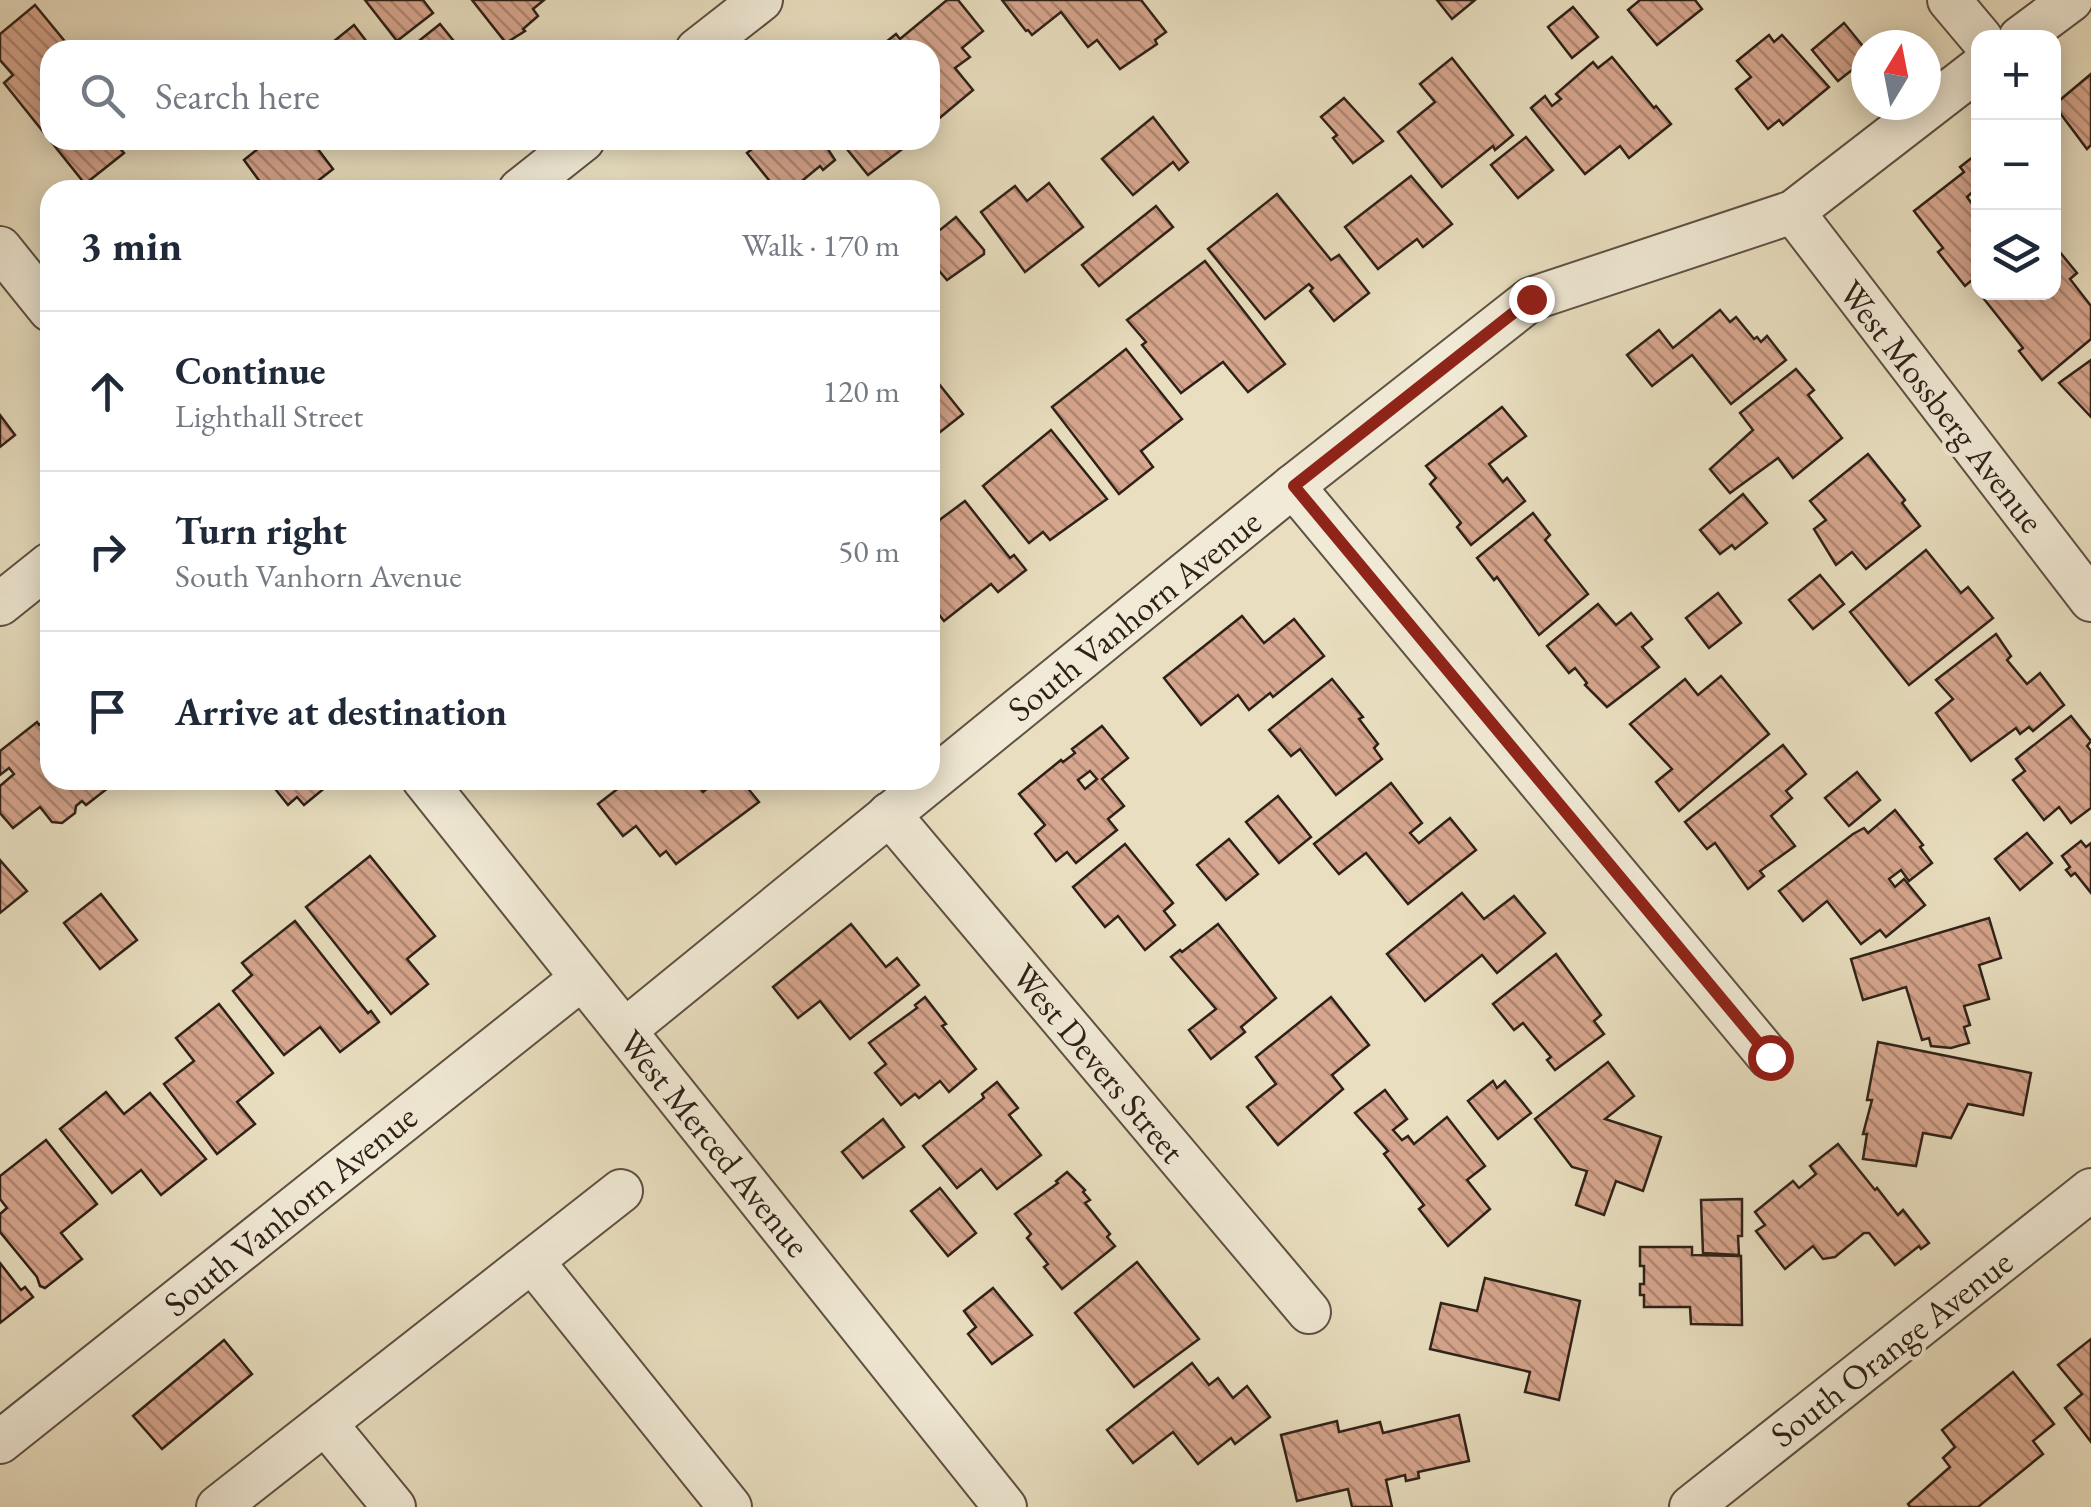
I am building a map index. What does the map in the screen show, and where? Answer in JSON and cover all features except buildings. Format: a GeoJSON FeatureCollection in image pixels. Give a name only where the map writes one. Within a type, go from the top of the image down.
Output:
{"type":"FeatureCollection","features":[{"type":"Feature","properties":{"kind":"street"},"geometry":{"type":"LineString","coordinates":[[710,40],[760,0]]}},
{"type":"Feature","properties":{"kind":"street"},"geometry":{"type":"LineString","coordinates":[[1949,0],[1974,30]]}},
{"type":"Feature","properties":{"kind":"street"},"geometry":{"type":"LineString","coordinates":[[2031,30],[2071,0]]}},
{"type":"Feature","properties":{"kind":"street","name":"South Vanhorn Avenue"},"geometry":{"type":"LineString","coordinates":[[940,773],[1531,299],[1793,212],[1971,74]]}},
{"type":"Feature","properties":{"kind":"street"},"geometry":{"type":"LineString","coordinates":[[533,180],[570,150]]}},
{"type":"Feature","properties":{"kind":"street","name":"West Mossberg Avenue"},"geometry":{"type":"LineString","coordinates":[[1793,212],[2091,600]]}},
{"type":"Feature","properties":{"kind":"street"},"geometry":{"type":"LineString","coordinates":[[0,248],[40,298]]}},
{"type":"Feature","properties":{"kind":"street"},"geometry":{"type":"LineString","coordinates":[[1294,486],[1770,1057]]}},
{"type":"Feature","properties":{"kind":"street"},"geometry":{"type":"LineString","coordinates":[[0,604],[40,572]]}},
{"type":"Feature","properties":{"kind":"street","name":"West Merced Avenue"},"geometry":{"type":"LineString","coordinates":[[432,790],[625,1030],[988,1501]]}},
{"type":"Feature","properties":{"kind":"street","name":"South Vanhorn Avenue"},"geometry":{"type":"LineString","coordinates":[[625,1030],[920,790]]}},
{"type":"Feature","properties":{"kind":"street","name":"West Devers Street"},"geometry":{"type":"LineString","coordinates":[[890,814],[1309,1312]]}},
{"type":"Feature","properties":{"kind":"street","name":"South Vanhorn Avenue"},"geometry":{"type":"LineString","coordinates":[[0,1442],[581,979]]}},
{"type":"Feature","properties":{"kind":"street","name":"South Orange Avenue"},"geometry":{"type":"LineString","coordinates":[[1692,1507],[2091,1190]]}},
{"type":"Feature","properties":{"kind":"street"},"geometry":{"type":"LineString","coordinates":[[218,1507],[621,1191]]}},
{"type":"Feature","properties":{"kind":"street"},"geometry":{"type":"LineString","coordinates":[[532,1260],[730,1507]]}},
{"type":"Feature","properties":{"kind":"street"},"geometry":{"type":"LineString","coordinates":[[325,1424],[394,1507]]}},
{"type":"Feature","properties":{"kind":"route"},"geometry":{"type":"LineString","coordinates":[[1531,299],[1294,486],[1770,1057]]}}]}
